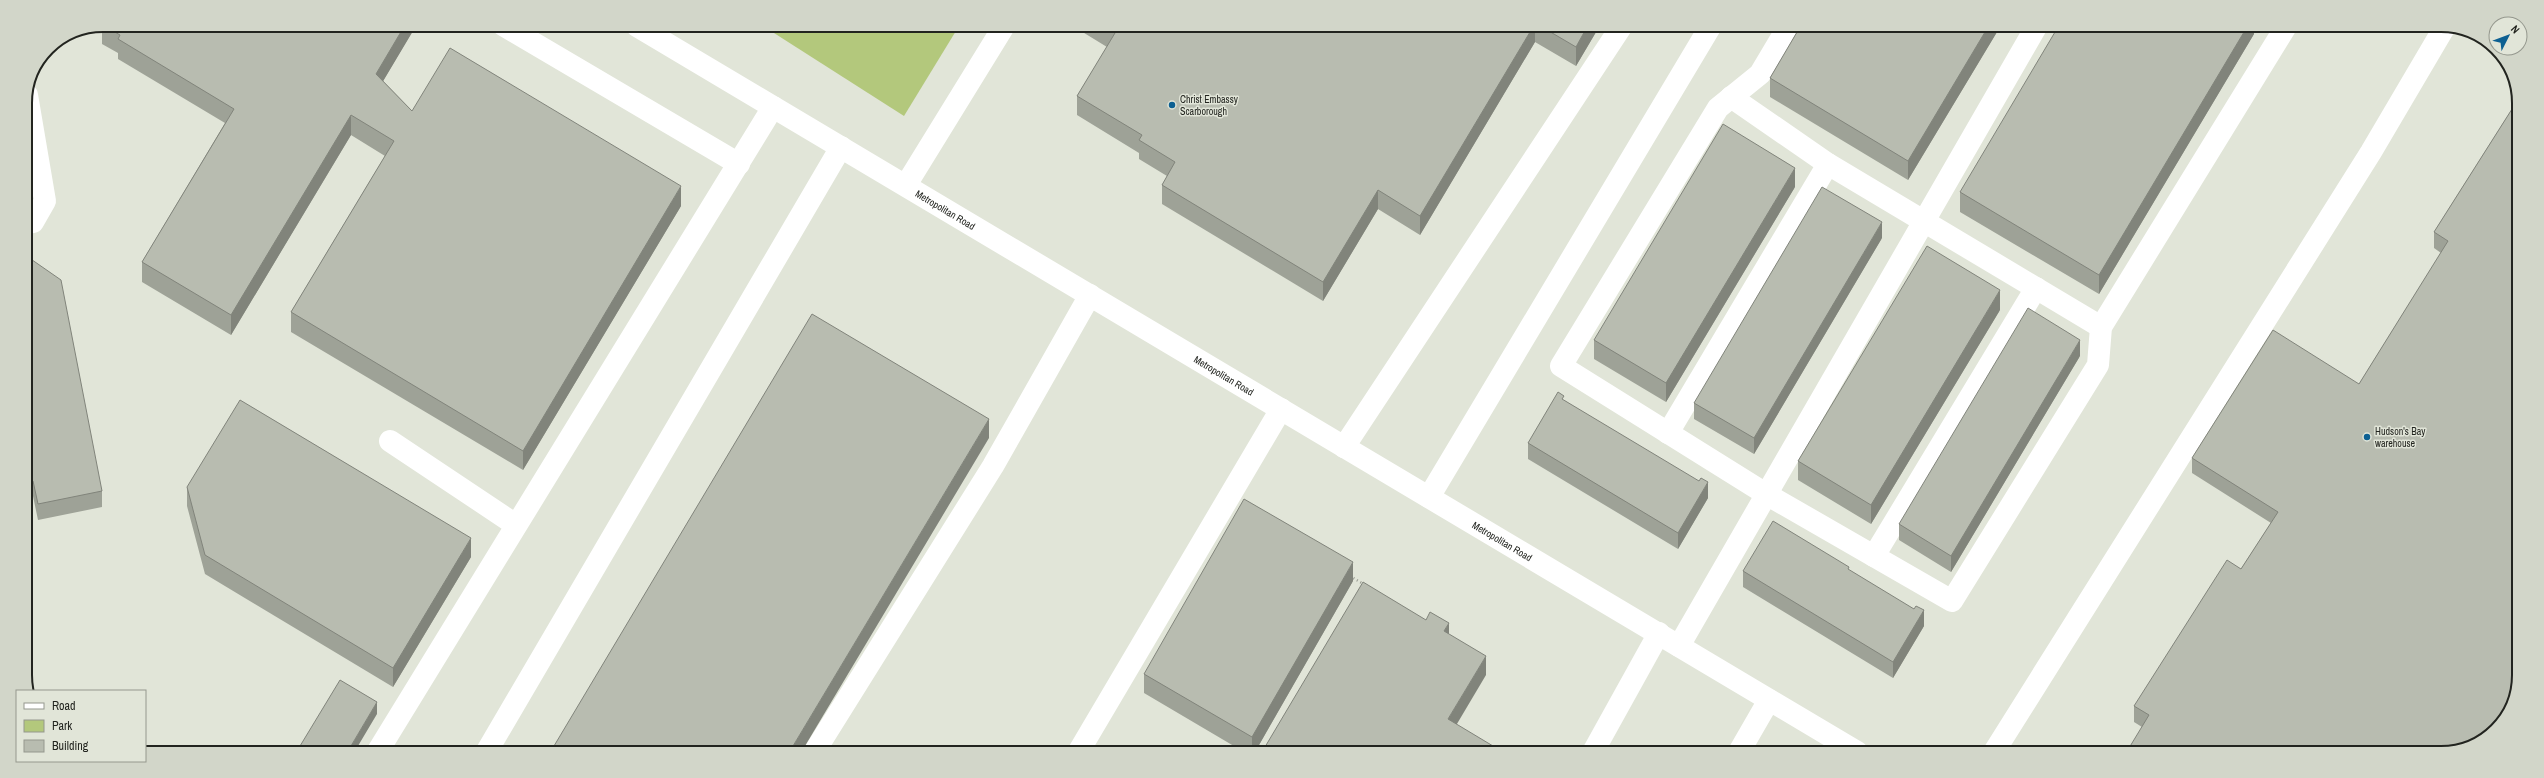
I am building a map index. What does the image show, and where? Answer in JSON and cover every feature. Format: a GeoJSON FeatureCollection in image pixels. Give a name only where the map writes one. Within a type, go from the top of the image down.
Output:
{"type":"FeatureCollection","features":[{"type":"Feature","properties":{"kind":"street"},"geometry":{"type":"LineString","coordinates":[[513,32],[739,164]]}},
{"type":"Feature","properties":{"kind":"street","name":"Metropolitan Road"},"geometry":{"type":"LineString","coordinates":[[647,32],[1847,746]]}},
{"type":"Feature","properties":{"kind":"street"},"geometry":{"type":"LineString","coordinates":[[906,185],[1000,32]]}},
{"type":"Feature","properties":{"kind":"street"},"geometry":{"type":"LineString","coordinates":[[1344,447],[1618,32]]}},
{"type":"Feature","properties":{"kind":"street"},"geometry":{"type":"LineString","coordinates":[[1429,497],[1707,32]]}},
{"type":"Feature","properties":{"kind":"street"},"geometry":{"type":"LineString","coordinates":[[1785,32],[1760,74],[1718,108],[1561,366],[1766,494],[1952,601],[2098,365],[2101,327],[2283,32]]}},
{"type":"Feature","properties":{"kind":"street"},"geometry":{"type":"LineString","coordinates":[[1679,646],[2033,32]]}},
{"type":"Feature","properties":{"kind":"street"},"geometry":{"type":"LineString","coordinates":[[1998,746],[2371,152],[2442,32]]}},
{"type":"Feature","properties":{"kind":"street"},"geometry":{"type":"LineString","coordinates":[[1731,97],[1828,164],[2101,327]]}},
{"type":"Feature","properties":{"kind":"street"},"geometry":{"type":"LineString","coordinates":[[381,746],[774,107]]}},
{"type":"Feature","properties":{"kind":"street"},"geometry":{"type":"LineString","coordinates":[[32,123],[46,201],[32,222]]}},
{"type":"Feature","properties":{"kind":"street"},"geometry":{"type":"LineString","coordinates":[[491,746],[840,147]]}},
{"type":"Feature","properties":{"kind":"street"},"geometry":{"type":"LineString","coordinates":[[1668,433],[1828,164]]}},
{"type":"Feature","properties":{"kind":"street"},"geometry":{"type":"LineString","coordinates":[[1874,556],[2036,288]]}},
{"type":"Feature","properties":{"kind":"street"},"geometry":{"type":"LineString","coordinates":[[818,746],[993,466],[1090,295]]}},
{"type":"Feature","properties":{"kind":"street"},"geometry":{"type":"LineString","coordinates":[[1082,746],[1280,409]]}},
{"type":"Feature","properties":{"kind":"street"},"geometry":{"type":"LineString","coordinates":[[390,441],[516,525]]}},
{"type":"Feature","properties":{"kind":"street"},"geometry":{"type":"LineString","coordinates":[[1596,746],[1659,633]]}},
{"type":"Feature","properties":{"kind":"street"},"geometry":{"type":"LineString","coordinates":[[1742,746],[1769,700]]}},
{"type":"Feature","properties":{"kind":"path"},"geometry":{"type":"LineString","coordinates":[[1348,574],[1368,586]]}},
{"type":"Feature","properties":{"kind":"green space"},"geometry":{"type":"Polygon","coordinates":[[[772,32],[955,32],[904,116],[772,32]]]}},
{"type":"Feature","properties":{"kind":"building"},"geometry":{"type":"Polygon","coordinates":[[[115,32],[401,32],[376,74],[412,111],[450,48],[681,186],[523,451],[291,312],[394,141],[351,115],[231,315],[142,262],[234,109],[118,39],[120,35],[115,32]]]}},
{"type":"Feature","properties":{"kind":"building"},"geometry":{"type":"Polygon","coordinates":[[[1113,32],[1530,32],[1420,216],[1378,190],[1323,282],[1162,185],[1175,162],[1139,140],[1142,135],[1077,96],[1115,33],[1113,32]]]}},
{"type":"Feature","properties":{"kind":"building"},"geometry":{"type":"Polygon","coordinates":[[[1550,32],[1584,32],[1576,47],[1550,32]]]}},
{"type":"Feature","properties":{"kind":"building"},"geometry":{"type":"Polygon","coordinates":[[[1797,32],[1985,32],[1908,161],[1770,78],[1797,32]]]}},
{"type":"Feature","properties":{"kind":"building"},"geometry":{"type":"Polygon","coordinates":[[[2055,32],[2244,32],[2099,275],[1960,192],[2055,32]]]}},
{"type":"Feature","properties":{"kind":"building","name":"Hudson's Bay warehouse"},"geometry":{"type":"Polygon","coordinates":[[[2512,109],[2512,675],[2510,693],[2505,706],[2488,728],[2472,739],[2459,744],[2441,746],[2130,746],[2149,715],[2134,706],[2227,560],[2241,569],[2278,512],[2192,458],[2273,330],[2359,384],[2448,241],[2434,232],[2512,109]]]}},
{"type":"Feature","properties":{"kind":"building"},"geometry":{"type":"Polygon","coordinates":[[[1723,124],[1795,168],[1666,383],[1594,340],[1723,124]]]}},
{"type":"Feature","properties":{"kind":"building"},"geometry":{"type":"Polygon","coordinates":[[[1822,187],[1882,222],[1754,438],[1694,403],[1822,187]]]}},
{"type":"Feature","properties":{"kind":"building"},"geometry":{"type":"Polygon","coordinates":[[[1927,246],[2000,290],[1871,505],[1798,461],[1927,246]]]}},
{"type":"Feature","properties":{"kind":"building"},"geometry":{"type":"Polygon","coordinates":[[[32,260],[61,280],[102,491],[38,504],[33,481],[32,260]]]}},
{"type":"Feature","properties":{"kind":"building"},"geometry":{"type":"Polygon","coordinates":[[[2028,308],[2080,340],[1951,556],[1899,524],[2028,308]]]}},
{"type":"Feature","properties":{"kind":"building"},"geometry":{"type":"Polygon","coordinates":[[[812,314],[989,419],[793,746],[554,746],[812,314]]]}},
{"type":"Feature","properties":{"kind":"building"},"geometry":{"type":"Polygon","coordinates":[[[1558,392],[1564,396],[1562,399],[1699,481],[1701,478],[1708,482],[1678,533],[1528,443],[1558,392]]]}},
{"type":"Feature","properties":{"kind":"building"},"geometry":{"type":"Polygon","coordinates":[[[240,400],[471,538],[393,668],[205,555],[187,487],[240,400]]]}},
{"type":"Feature","properties":{"kind":"building"},"geometry":{"type":"Polygon","coordinates":[[[1244,499],[1353,562],[1252,737],[1144,674],[1244,499]]]}},
{"type":"Feature","properties":{"kind":"building"},"geometry":{"type":"Polygon","coordinates":[[[1773,521],[1849,567],[1848,569],[1914,609],[1916,606],[1924,610],[1893,662],[1743,571],[1773,521]]]}},
{"type":"Feature","properties":{"kind":"building"},"geometry":{"type":"Polygon","coordinates":[[[1363,582],[1426,620],[1430,612],[1449,623],[1444,631],[1486,656],[1448,719],[1493,746],[1266,746],[1363,582]]]}},
{"type":"Feature","properties":{"kind":"building"},"geometry":{"type":"Polygon","coordinates":[[[340,680],[377,702],[351,746],[300,746],[340,680]]]}},
{"type":"Feature","properties":{"kind":"place","name":"Christ Embassy Scarborough"},"geometry":{"type":"Point","coordinates":[1172,105]}},
{"type":"Feature","properties":{"kind":"place","name":"Hudson's Bay warehouse"},"geometry":{"type":"Point","coordinates":[2367,437]}}]}
